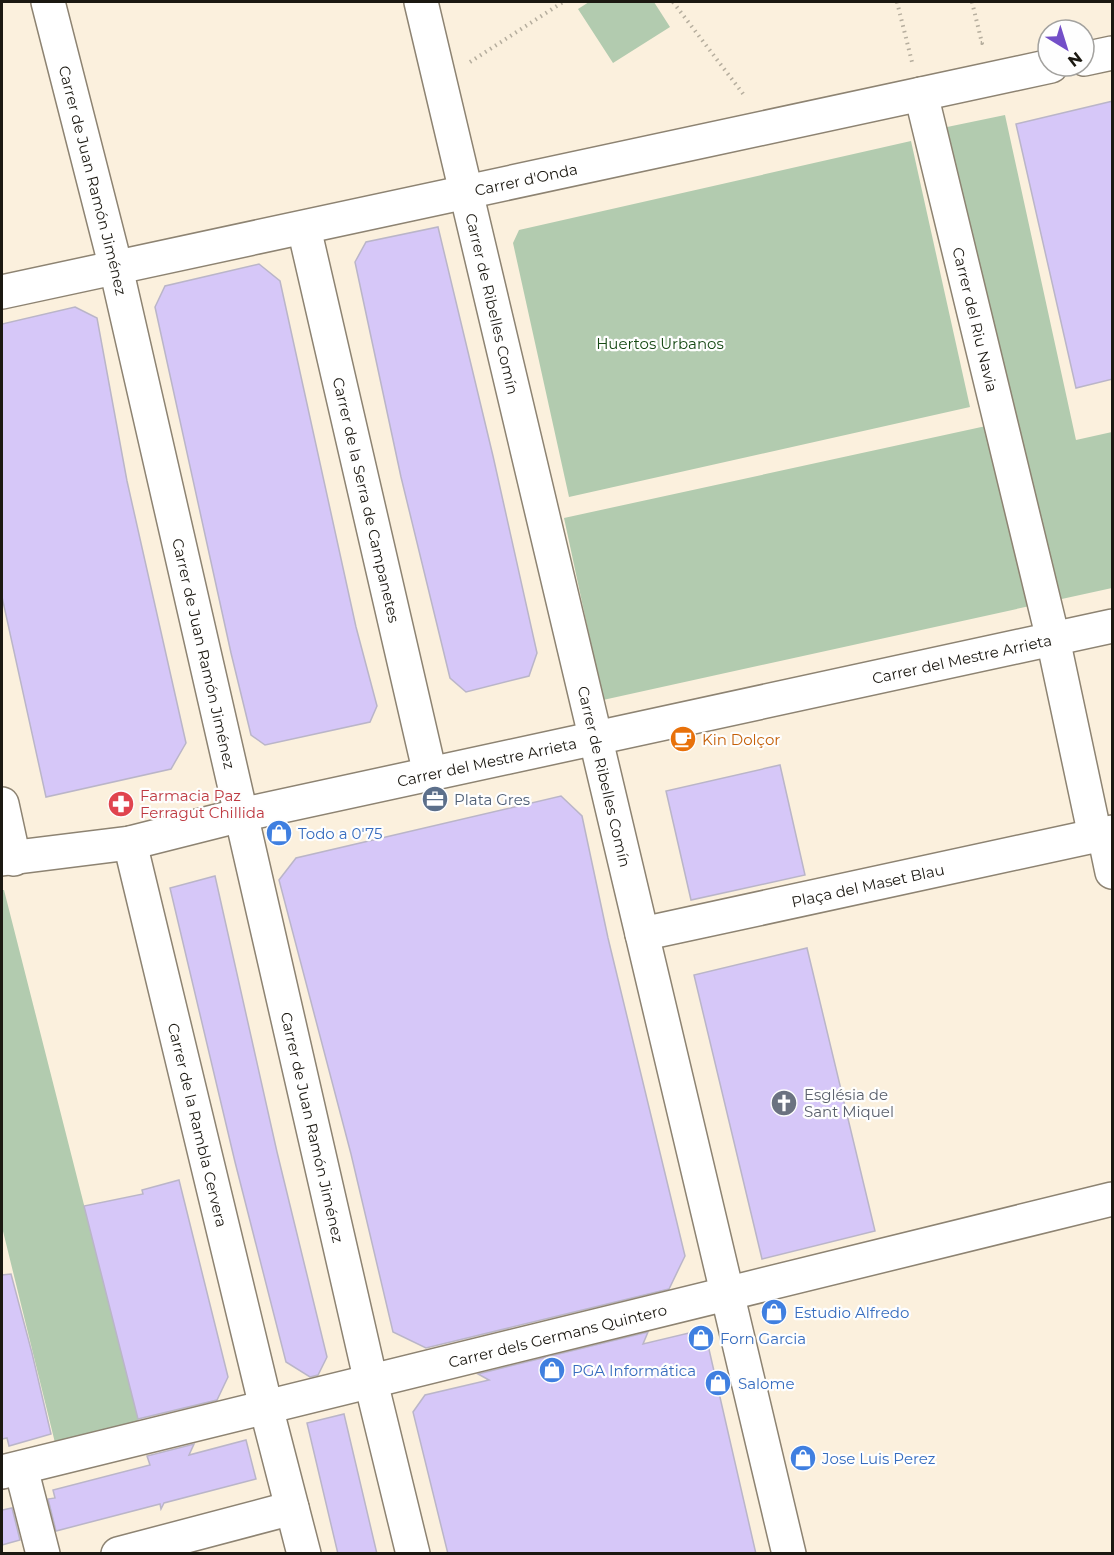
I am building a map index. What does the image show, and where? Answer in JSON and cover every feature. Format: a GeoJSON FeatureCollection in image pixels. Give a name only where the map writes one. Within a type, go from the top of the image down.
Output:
{"type":"FeatureCollection","features":[{"type":"Feature","properties":{"kind":"street","name":"Carrer de Juan Ramón Jiménez"},"geometry":{"type":"LineString","coordinates":[[48,2],[116,268],[371,1382],[413,1554]]}},
{"type":"Feature","properties":{"kind":"street","name":"Carrer de Ribelles Comín"},"geometry":{"type":"LineString","coordinates":[[421,2],[789,1554]]}},
{"type":"Feature","properties":{"kind":"street"},"geometry":{"type":"LineString","coordinates":[[1096,57],[1113,53]]}},
{"type":"Feature","properties":{"kind":"street","name":"Carrer d'Onda"},"geometry":{"type":"LineString","coordinates":[[2,292],[1036,69]]}},
{"type":"Feature","properties":{"kind":"street","name":"Carrer del Riu Navia"},"geometry":{"type":"LineString","coordinates":[[921,94],[1053,639]]}},
{"type":"Feature","properties":{"kind":"street","name":"Carrer de la Serra de Campanetes"},"geometry":{"type":"LineString","coordinates":[[304,228],[430,774]]}},
{"type":"Feature","properties":{"kind":"street","name":"Carrer del Mestre Arrieta"},"geometry":{"type":"LineString","coordinates":[[8,859],[130,843],[241,814],[1113,626]]}},
{"type":"Feature","properties":{"kind":"street"},"geometry":{"type":"LineString","coordinates":[[1053,639],[1113,872]]}},
{"type":"Feature","properties":{"kind":"street"},"geometry":{"type":"LineString","coordinates":[[2,804],[8,859]]}},
{"type":"Feature","properties":{"kind":"street","name":"Plaça del Maset Blau"},"geometry":{"type":"LineString","coordinates":[[642,934],[1104,834]]}},
{"type":"Feature","properties":{"kind":"street","name":"Carrer de la Rambla Cervera"},"geometry":{"type":"LineString","coordinates":[[130,843],[266,1407],[304,1554]]}},
{"type":"Feature","properties":{"kind":"street","name":"Carrer dels Germans Quintero"},"geometry":{"type":"LineString","coordinates":[[11,1470],[1113,1199]]}},
{"type":"Feature","properties":{"kind":"street"},"geometry":{"type":"LineString","coordinates":[[11,1470],[43,1554]]}},
{"type":"Feature","properties":{"kind":"street"},"geometry":{"type":"LineString","coordinates":[[118,1554],[292,1508]]}},
{"type":"Feature","properties":{"kind":"path"},"geometry":{"type":"LineString","coordinates":[[462,67],[563,2]]}},
{"type":"Feature","properties":{"kind":"path"},"geometry":{"type":"LineString","coordinates":[[674,2],[744,96]]}},
{"type":"Feature","properties":{"kind":"path"},"geometry":{"type":"LineString","coordinates":[[897,2],[921,94]]}},
{"type":"Feature","properties":{"kind":"path"},"geometry":{"type":"LineString","coordinates":[[972,2],[982,43],[972,45]]}},
{"type":"Feature","properties":{"kind":"path"},"geometry":{"type":"LineString","coordinates":[[911,58],[921,56]]}},
{"type":"Feature","properties":{"kind":"path"},"geometry":{"type":"LineString","coordinates":[[736,97],[755,93]]}},
{"type":"Feature","properties":{"kind":"green space"},"geometry":{"type":"Polygon","coordinates":[[[589,2],[654,2],[670,27],[613,63],[578,9],[589,2]]]}},
{"type":"Feature","properties":{"kind":"green space"},"geometry":{"type":"Polygon","coordinates":[[[1005,115],[1076,440],[1112,432],[1112,588],[603,700],[564,518],[986,426],[923,132],[1005,115]]]}},
{"type":"Feature","properties":{"kind":"green space","name":"Huertos Urbanos"},"geometry":{"type":"Polygon","coordinates":[[[911,141],[970,407],[569,497],[513,243],[519,230],[911,141]]]}},
{"type":"Feature","properties":{"kind":"green space"},"geometry":{"type":"Polygon","coordinates":[[[2,890],[4,890],[143,1437],[59,1459],[2,1227],[2,890]]]}},
{"type":"Feature","properties":{"kind":"building"},"geometry":{"type":"Polygon","coordinates":[[[1113,101],[1113,379],[1076,388],[1016,124],[1113,101]]]}},
{"type":"Feature","properties":{"kind":"building"},"geometry":{"type":"Polygon","coordinates":[[[438,227],[537,653],[529,676],[466,692],[450,678],[401,477],[355,262],[366,242],[438,227]]]}},
{"type":"Feature","properties":{"kind":"building"},"geometry":{"type":"Polygon","coordinates":[[[259,264],[280,281],[356,627],[377,706],[370,722],[265,745],[251,735],[155,307],[165,286],[259,264]]]}},
{"type":"Feature","properties":{"kind":"building"},"geometry":{"type":"Polygon","coordinates":[[[75,307],[97,318],[127,481],[186,743],[171,769],[46,797],[2,597],[2,324],[75,307]]]}},
{"type":"Feature","properties":{"kind":"building"},"geometry":{"type":"Polygon","coordinates":[[[780,765],[805,875],[691,900],[666,791],[780,765]]]}},
{"type":"Feature","properties":{"kind":"building"},"geometry":{"type":"Polygon","coordinates":[[[561,796],[582,816],[608,938],[685,1256],[669,1289],[426,1348],[393,1332],[351,1154],[279,880],[296,858],[561,796]]]}},
{"type":"Feature","properties":{"kind":"building"},"geometry":{"type":"Polygon","coordinates":[[[215,876],[277,1152],[327,1357],[318,1375],[310,1377],[286,1362],[235,1162],[170,888],[215,876]]]}},
{"type":"Feature","properties":{"kind":"building","name":"Església de Sant Miquel"},"geometry":{"type":"Polygon","coordinates":[[[807,948],[875,1231],[762,1259],[694,975],[807,948]]]}},
{"type":"Feature","properties":{"kind":"building"},"geometry":{"type":"Polygon","coordinates":[[[179,1180],[228,1377],[217,1400],[138,1419],[84,1206],[143,1194],[142,1190],[179,1180]]]}},
{"type":"Feature","properties":{"kind":"building"},"geometry":{"type":"Polygon","coordinates":[[[11,1274],[51,1434],[9,1446],[7,1438],[2,1439],[2,1275],[11,1274]]]}},
{"type":"Feature","properties":{"kind":"building"},"geometry":{"type":"Polygon","coordinates":[[[648,1332],[643,1344],[693,1332],[708,1345],[756,1554],[448,1554],[413,1412],[425,1395],[489,1380],[478,1374],[648,1332]]]}},
{"type":"Feature","properties":{"kind":"building"},"geometry":{"type":"Polygon","coordinates":[[[344,1414],[377,1554],[338,1554],[307,1423],[344,1414]]]}},
{"type":"Feature","properties":{"kind":"building"},"geometry":{"type":"Polygon","coordinates":[[[246,1440],[256,1479],[164,1503],[161,1509],[160,1504],[56,1531],[48,1499],[55,1498],[53,1490],[150,1465],[147,1456],[194,1444],[189,1455],[246,1440]]]}},
{"type":"Feature","properties":{"kind":"building"},"geometry":{"type":"Polygon","coordinates":[[[12,1508],[20,1540],[2,1545],[2,1510],[12,1508]]]}},
{"type":"Feature","properties":{"kind":"place","name":"Kin Dolçor"},"geometry":{"type":"Point","coordinates":[683,739]}},
{"type":"Feature","properties":{"kind":"place","name":"Plata Gres"},"geometry":{"type":"Point","coordinates":[435,799]}},
{"type":"Feature","properties":{"kind":"place","name":"Farmacia Paz Ferragut Chillida"},"geometry":{"type":"Point","coordinates":[121,804]}},
{"type":"Feature","properties":{"kind":"place","name":"Todo a 0'75"},"geometry":{"type":"Point","coordinates":[279,833]}},
{"type":"Feature","properties":{"kind":"place","name":"Església de Sant Miquel"},"geometry":{"type":"Point","coordinates":[784,1103]}},
{"type":"Feature","properties":{"kind":"place","name":"Estudio Alfredo"},"geometry":{"type":"Point","coordinates":[774,1312]}},
{"type":"Feature","properties":{"kind":"place","name":"Forn Garcia"},"geometry":{"type":"Point","coordinates":[701,1338]}},
{"type":"Feature","properties":{"kind":"place","name":"PGA Informática"},"geometry":{"type":"Point","coordinates":[552,1370]}},
{"type":"Feature","properties":{"kind":"place","name":"Salome"},"geometry":{"type":"Point","coordinates":[718,1383]}},
{"type":"Feature","properties":{"kind":"place","name":"Jose Luis Perez"},"geometry":{"type":"Point","coordinates":[803,1458]}}]}
